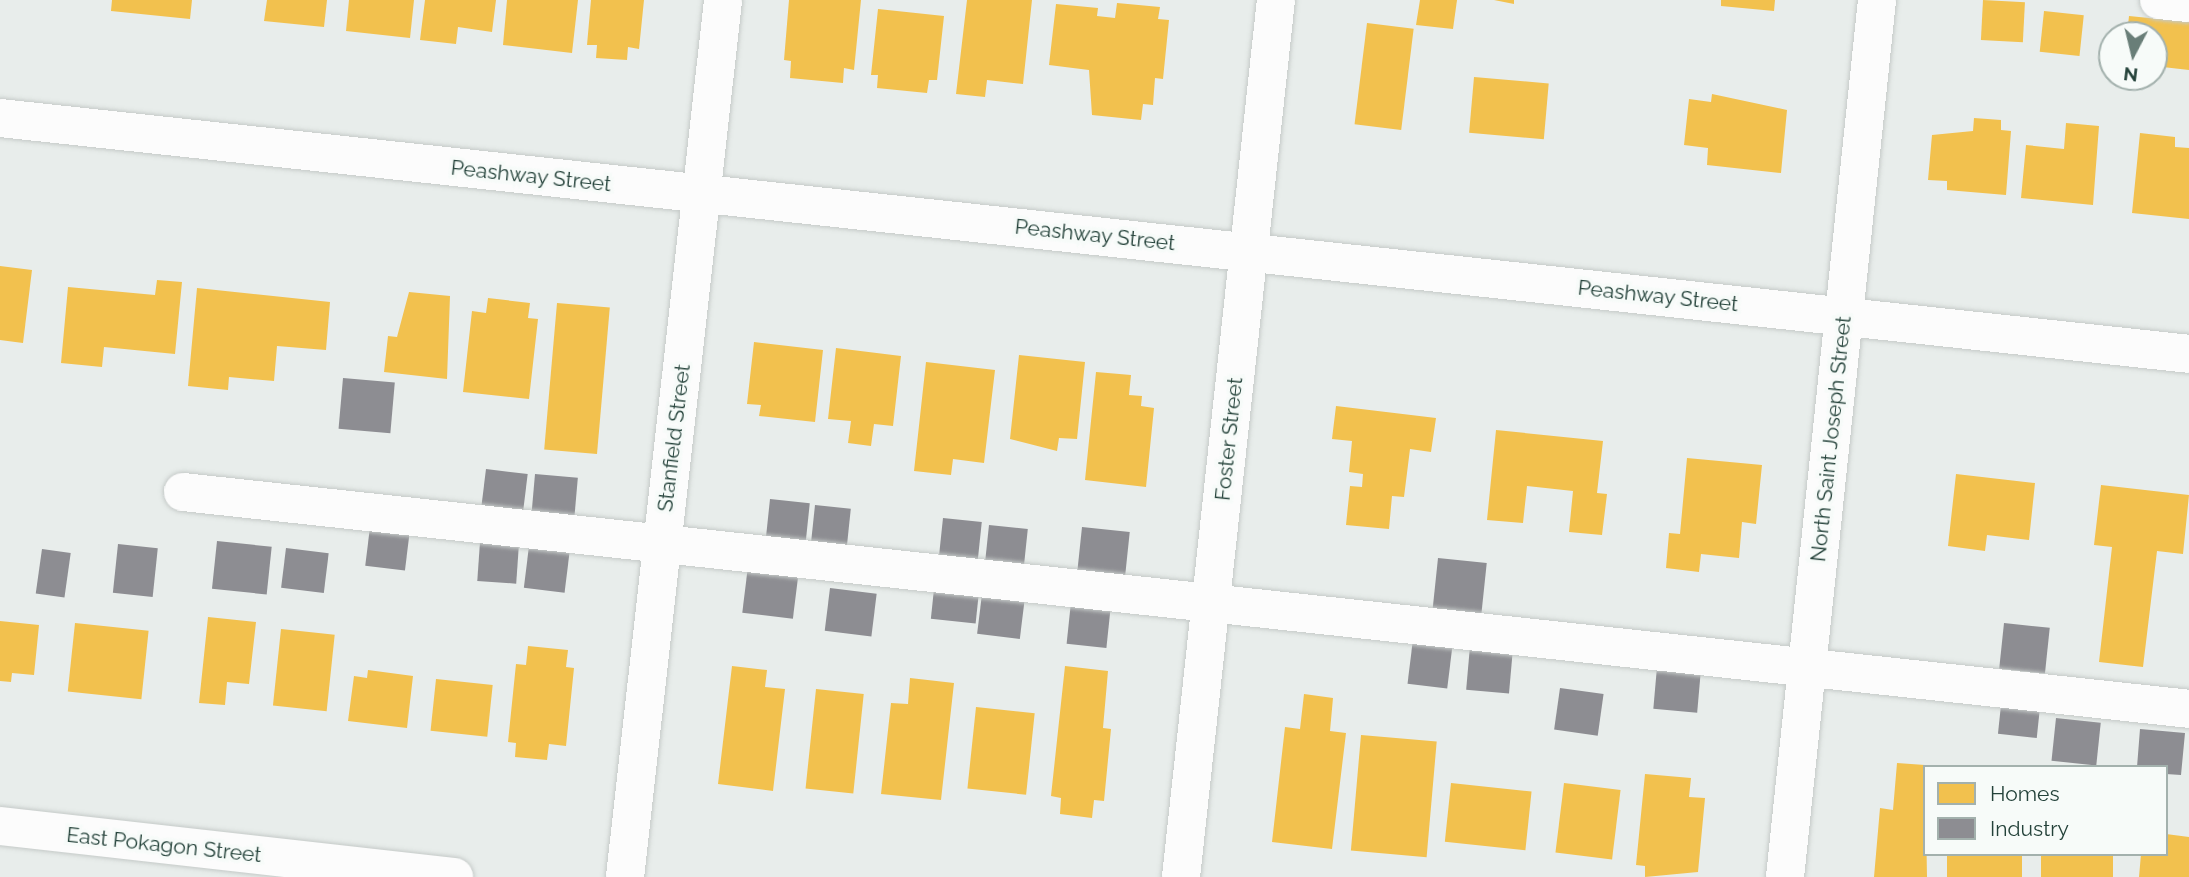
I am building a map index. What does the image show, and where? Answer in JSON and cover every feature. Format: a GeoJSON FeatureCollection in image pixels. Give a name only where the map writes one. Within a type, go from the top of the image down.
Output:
{"type":"FeatureCollection","features":[{"type":"Feature","properties":{"kind":"street","name":"Stanfield Street"},"geometry":{"type":"LineString","coordinates":[[625,877],[723,0]]}},
{"type":"Feature","properties":{"kind":"street","name":"Foster Street"},"geometry":{"type":"LineString","coordinates":[[1181,877],[1276,0]]}},
{"type":"Feature","properties":{"kind":"street","name":"North Saint Joseph Street"},"geometry":{"type":"LineString","coordinates":[[1785,877],[1877,0]]}},
{"type":"Feature","properties":{"kind":"street"},"geometry":{"type":"LineString","coordinates":[[2159,0],[2189,3]]}},
{"type":"Feature","properties":{"kind":"street","name":"Peashway Street"},"geometry":{"type":"LineString","coordinates":[[0,118],[2189,354]]}},
{"type":"Feature","properties":{"kind":"street"},"geometry":{"type":"LineString","coordinates":[[183,492],[2189,709]]}},
{"type":"Feature","properties":{"kind":"street","name":"East Pokagon Street"},"geometry":{"type":"LineString","coordinates":[[0,826],[454,877]]}},
{"type":"Feature","properties":{"kind":"building: Homes"},"geometry":{"type":"Polygon","coordinates":[[[112,0],[192,0],[190,19],[111,11],[112,0]]]}},
{"type":"Feature","properties":{"kind":"building: Homes"},"geometry":{"type":"Polygon","coordinates":[[[267,0],[327,0],[324,27],[264,21],[267,0]]]}},
{"type":"Feature","properties":{"kind":"building: Homes"},"geometry":{"type":"Polygon","coordinates":[[[349,0],[414,0],[410,38],[346,31],[349,0]]]}},
{"type":"Feature","properties":{"kind":"building: Homes"},"geometry":{"type":"Polygon","coordinates":[[[425,0],[496,0],[492,32],[458,27],[456,44],[420,40],[425,0]]]}},
{"type":"Feature","properties":{"kind":"building: Homes"},"geometry":{"type":"Polygon","coordinates":[[[507,0],[578,0],[572,53],[503,45],[507,0]]]}},
{"type":"Feature","properties":{"kind":"building: Homes"},"geometry":{"type":"Polygon","coordinates":[[[591,0],[644,0],[639,49],[628,47],[627,60],[596,58],[597,45],[587,45],[591,0]]]}},
{"type":"Feature","properties":{"kind":"building: Homes"},"geometry":{"type":"Polygon","coordinates":[[[789,0],[861,0],[854,70],[844,68],[843,83],[790,78],[791,61],[784,60],[789,0]]]}},
{"type":"Feature","properties":{"kind":"building: Homes"},"geometry":{"type":"Polygon","coordinates":[[[967,0],[1032,0],[1023,84],[987,80],[985,97],[956,94],[967,0]]]}},
{"type":"Feature","properties":{"kind":"building: Homes"},"geometry":{"type":"Polygon","coordinates":[[[1420,0],[1457,0],[1453,29],[1416,25],[1420,0]]]}},
{"type":"Feature","properties":{"kind":"building: Homes"},"geometry":{"type":"Polygon","coordinates":[[[1494,0],[1514,0],[1514,4],[1494,0]]]}},
{"type":"Feature","properties":{"kind":"building: Homes"},"geometry":{"type":"Polygon","coordinates":[[[1721,0],[1775,0],[1774,11],[1721,6],[1721,0]]]}},
{"type":"Feature","properties":{"kind":"building: Homes"},"geometry":{"type":"Polygon","coordinates":[[[1983,0],[2025,2],[2023,42],[1981,40],[1983,0]]]}},
{"type":"Feature","properties":{"kind":"building: Homes"},"geometry":{"type":"Polygon","coordinates":[[[1117,3],[1160,7],[1158,19],[1169,20],[1163,79],[1155,78],[1153,105],[1143,104],[1141,120],[1092,115],[1089,70],[1049,65],[1056,4],[1098,8],[1097,16],[1115,18],[1117,3]]]}},
{"type":"Feature","properties":{"kind":"building: Homes"},"geometry":{"type":"Polygon","coordinates":[[[878,9],[944,16],[937,80],[929,80],[927,93],[877,88],[878,75],[871,75],[878,9]]]}},
{"type":"Feature","properties":{"kind":"building: Homes"},"geometry":{"type":"Polygon","coordinates":[[[2044,11],[2084,15],[2079,56],[2040,52],[2044,11]]]}},
{"type":"Feature","properties":{"kind":"building: Homes"},"geometry":{"type":"Polygon","coordinates":[[[2129,16],[2189,22],[2189,70],[2168,68],[2168,21],[2128,21],[2129,16]]]}},
{"type":"Feature","properties":{"kind":"building: Homes"},"geometry":{"type":"Polygon","coordinates":[[[1367,23],[1414,29],[1401,130],[1355,124],[1367,23]]]}},
{"type":"Feature","properties":{"kind":"building: Homes"},"geometry":{"type":"Polygon","coordinates":[[[1474,77],[1549,84],[1544,139],[1469,133],[1474,77]]]}},
{"type":"Feature","properties":{"kind":"building: Homes"},"geometry":{"type":"Polygon","coordinates":[[[1712,94],[1787,110],[1781,173],[1707,165],[1708,148],[1684,145],[1689,99],[1711,102],[1712,94]]]}},
{"type":"Feature","properties":{"kind":"building: Homes"},"geometry":{"type":"Polygon","coordinates":[[[1974,118],[2001,120],[2001,130],[2011,131],[2006,195],[1947,190],[1947,181],[1928,180],[1932,135],[1973,131],[1974,118]]]}},
{"type":"Feature","properties":{"kind":"building: Homes"},"geometry":{"type":"Polygon","coordinates":[[[2066,123],[2099,126],[2093,205],[2021,198],[2026,145],[2064,149],[2066,123]]]}},
{"type":"Feature","properties":{"kind":"building: Homes"},"geometry":{"type":"Polygon","coordinates":[[[2140,133],[2175,137],[2175,147],[2189,148],[2189,219],[2132,213],[2140,133]]]}},
{"type":"Feature","properties":{"kind":"building: Homes"},"geometry":{"type":"Polygon","coordinates":[[[0,266],[32,270],[23,343],[0,340],[0,266]]]}},
{"type":"Feature","properties":{"kind":"building: Homes"},"geometry":{"type":"Polygon","coordinates":[[[157,280],[182,282],[175,354],[104,347],[102,367],[61,363],[68,287],[155,295],[157,280]]]}},
{"type":"Feature","properties":{"kind":"building: Homes"},"geometry":{"type":"Polygon","coordinates":[[[197,288],[330,302],[326,350],[277,346],[274,381],[229,377],[228,390],[188,386],[197,288]]]}},
{"type":"Feature","properties":{"kind":"building: Homes"},"geometry":{"type":"Polygon","coordinates":[[[409,292],[450,296],[447,379],[384,372],[388,336],[397,337],[409,292]]]}},
{"type":"Feature","properties":{"kind":"building: Homes"},"geometry":{"type":"Polygon","coordinates":[[[488,298],[530,303],[528,318],[538,319],[529,399],[463,392],[472,311],[486,313],[488,298]]]}},
{"type":"Feature","properties":{"kind":"building: Homes"},"geometry":{"type":"Polygon","coordinates":[[[557,303],[610,308],[597,454],[544,449],[557,303]]]}},
{"type":"Feature","properties":{"kind":"building: Homes"},"geometry":{"type":"Polygon","coordinates":[[[754,342],[823,350],[815,422],[759,416],[761,405],[747,404],[754,342]]]}},
{"type":"Feature","properties":{"kind":"building: Homes"},"geometry":{"type":"Polygon","coordinates":[[[836,348],[901,356],[893,426],[874,424],[871,446],[848,443],[851,421],[828,419],[836,348]]]}},
{"type":"Feature","properties":{"kind":"building: Homes"},"geometry":{"type":"Polygon","coordinates":[[[1019,355],[1085,362],[1077,439],[1059,438],[1057,451],[1010,439],[1019,355]]]}},
{"type":"Feature","properties":{"kind":"building: Homes"},"geometry":{"type":"Polygon","coordinates":[[[926,362],[995,370],[984,463],[953,459],[951,475],[914,471],[926,362]]]}},
{"type":"Feature","properties":{"kind":"building: Homes"},"geometry":{"type":"Polygon","coordinates":[[[1096,372],[1131,375],[1129,395],[1142,396],[1141,406],[1154,408],[1146,487],[1085,480],[1096,372]]]}},
{"type":"Feature","properties":{"kind":"building: Homes"},"geometry":{"type":"Polygon","coordinates":[[[1336,406],[1436,418],[1431,452],[1410,449],[1404,497],[1392,496],[1389,529],[1346,525],[1350,486],[1362,487],[1363,474],[1349,472],[1352,441],[1332,439],[1336,406]]]}},
{"type":"Feature","properties":{"kind":"building: Homes"},"geometry":{"type":"Polygon","coordinates":[[[1496,430],[1603,441],[1597,493],[1607,494],[1602,535],[1569,532],[1573,491],[1527,486],[1523,523],[1487,520],[1496,430]]]}},
{"type":"Feature","properties":{"kind":"building: Homes"},"geometry":{"type":"Polygon","coordinates":[[[1687,458],[1762,465],[1756,524],[1742,522],[1739,558],[1701,554],[1699,572],[1666,568],[1669,533],[1680,534],[1687,458]]]}},
{"type":"Feature","properties":{"kind":"building: Homes"},"geometry":{"type":"Polygon","coordinates":[[[1956,474],[2035,483],[2029,540],[1987,535],[1985,551],[1948,546],[1956,474]]]}},
{"type":"Feature","properties":{"kind":"building: Homes"},"geometry":{"type":"Polygon","coordinates":[[[2101,485],[2189,495],[2183,554],[2157,551],[2143,667],[2099,662],[2112,547],[2094,545],[2101,485]]]}},
{"type":"Feature","properties":{"kind":"building: Homes"},"geometry":{"type":"Polygon","coordinates":[[[208,617],[256,622],[249,684],[227,682],[225,705],[199,703],[208,617]]]}},
{"type":"Feature","properties":{"kind":"building: Homes"},"geometry":{"type":"Polygon","coordinates":[[[0,621],[39,625],[34,675],[12,673],[11,682],[0,681],[0,621]]]}},
{"type":"Feature","properties":{"kind":"building: Homes"},"geometry":{"type":"Polygon","coordinates":[[[75,623],[149,631],[141,699],[68,692],[75,623]]]}},
{"type":"Feature","properties":{"kind":"building: Homes"},"geometry":{"type":"Polygon","coordinates":[[[281,629],[335,635],[327,711],[273,706],[281,629]]]}},
{"type":"Feature","properties":{"kind":"building: Homes"},"geometry":{"type":"Polygon","coordinates":[[[528,646],[568,650],[566,667],[574,668],[566,746],[549,744],[547,760],[515,757],[516,743],[508,742],[516,664],[526,665],[528,646]]]}},
{"type":"Feature","properties":{"kind":"building: Homes"},"geometry":{"type":"Polygon","coordinates":[[[732,666],[767,670],[765,687],[785,689],[773,791],[718,784],[732,666]]]}},
{"type":"Feature","properties":{"kind":"building: Homes"},"geometry":{"type":"Polygon","coordinates":[[[1065,666],[1108,671],[1103,728],[1111,729],[1104,801],[1094,800],[1092,818],[1060,814],[1061,798],[1051,796],[1065,666]]]}},
{"type":"Feature","properties":{"kind":"building: Homes"},"geometry":{"type":"Polygon","coordinates":[[[368,670],[413,676],[407,728],[348,721],[354,676],[367,678],[368,670]]]}},
{"type":"Feature","properties":{"kind":"building: Homes"},"geometry":{"type":"Polygon","coordinates":[[[910,678],[954,683],[941,800],[881,794],[891,703],[908,704],[910,678]]]}},
{"type":"Feature","properties":{"kind":"building: Homes"},"geometry":{"type":"Polygon","coordinates":[[[436,679],[493,685],[487,737],[431,731],[436,679]]]}},
{"type":"Feature","properties":{"kind":"building: Homes"},"geometry":{"type":"Polygon","coordinates":[[[816,689],[864,694],[853,793],[806,788],[816,689]]]}},
{"type":"Feature","properties":{"kind":"building: Homes"},"geometry":{"type":"Polygon","coordinates":[[[1304,694],[1333,698],[1330,731],[1346,733],[1332,849],[1272,842],[1285,727],[1300,729],[1304,694]]]}},
{"type":"Feature","properties":{"kind":"building: Homes"},"geometry":{"type":"Polygon","coordinates":[[[976,707],[1035,713],[1026,795],[967,789],[976,707]]]}},
{"type":"Feature","properties":{"kind":"building: Homes"},"geometry":{"type":"Polygon","coordinates":[[[1361,735],[1437,742],[1427,857],[1351,851],[1361,735]]]}},
{"type":"Feature","properties":{"kind":"building: Homes"},"geometry":{"type":"Polygon","coordinates":[[[1897,763],[1925,765],[1923,856],[1927,856],[1927,877],[1874,877],[1880,808],[1893,810],[1897,763]]]}},
{"type":"Feature","properties":{"kind":"building: Homes"},"geometry":{"type":"Polygon","coordinates":[[[1645,774],[1691,778],[1689,797],[1705,798],[1698,872],[1645,877],[1645,866],[1636,865],[1645,774]]]}},
{"type":"Feature","properties":{"kind":"building: Homes"},"geometry":{"type":"Polygon","coordinates":[[[1451,783],[1532,791],[1525,850],[1445,842],[1451,783]]]}},
{"type":"Feature","properties":{"kind":"building: Homes"},"geometry":{"type":"Polygon","coordinates":[[[1564,783],[1621,790],[1612,859],[1555,852],[1564,783]]]}},
{"type":"Feature","properties":{"kind":"building: Homes"},"geometry":{"type":"Polygon","coordinates":[[[2168,834],[2189,837],[2189,877],[2139,877],[2141,856],[2168,856],[2168,834]]]}},
{"type":"Feature","properties":{"kind":"building: Homes"},"geometry":{"type":"Polygon","coordinates":[[[1947,856],[2022,856],[2022,877],[1947,877],[1947,856]]]}},
{"type":"Feature","properties":{"kind":"building: Homes"},"geometry":{"type":"Polygon","coordinates":[[[2041,856],[2113,856],[2113,877],[2041,877],[2041,856]]]}},
{"type":"Feature","properties":{"kind":"building: Industry"},"geometry":{"type":"Polygon","coordinates":[[[343,378],[395,383],[390,433],[339,429],[343,378]]]}},
{"type":"Feature","properties":{"kind":"building: Industry"},"geometry":{"type":"Polygon","coordinates":[[[486,469],[528,474],[522,518],[481,513],[486,469]]]}},
{"type":"Feature","properties":{"kind":"building: Industry"},"geometry":{"type":"Polygon","coordinates":[[[535,474],[578,478],[574,521],[531,517],[535,474]]]}},
{"type":"Feature","properties":{"kind":"building: Industry"},"geometry":{"type":"Polygon","coordinates":[[[770,499],[810,503],[805,546],[766,542],[770,499]]]}},
{"type":"Feature","properties":{"kind":"building: Industry"},"geometry":{"type":"Polygon","coordinates":[[[815,505],[851,509],[846,552],[811,548],[815,505]]]}},
{"type":"Feature","properties":{"kind":"building: Industry"},"geometry":{"type":"Polygon","coordinates":[[[943,518],[982,522],[978,560],[939,556],[943,518]]]}},
{"type":"Feature","properties":{"kind":"building: Industry"},"geometry":{"type":"Polygon","coordinates":[[[989,525],[1028,529],[1024,565],[985,561],[989,525]]]}},
{"type":"Feature","properties":{"kind":"building: Industry"},"geometry":{"type":"Polygon","coordinates":[[[370,527],[410,532],[405,571],[365,566],[370,527]]]}},
{"type":"Feature","properties":{"kind":"building: Industry"},"geometry":{"type":"Polygon","coordinates":[[[1082,527],[1130,532],[1125,581],[1077,576],[1082,527]]]}},
{"type":"Feature","properties":{"kind":"building: Industry"},"geometry":{"type":"Polygon","coordinates":[[[217,541],[272,547],[267,594],[212,589],[217,541]]]}},
{"type":"Feature","properties":{"kind":"building: Industry"},"geometry":{"type":"Polygon","coordinates":[[[480,542],[519,545],[516,584],[477,581],[480,542]]]}},
{"type":"Feature","properties":{"kind":"building: Industry"},"geometry":{"type":"Polygon","coordinates":[[[118,544],[158,548],[153,597],[113,593],[118,544]]]}},
{"type":"Feature","properties":{"kind":"building: Industry"},"geometry":{"type":"Polygon","coordinates":[[[529,546],[570,551],[565,593],[524,588],[529,546]]]}},
{"type":"Feature","properties":{"kind":"building: Industry"},"geometry":{"type":"Polygon","coordinates":[[[286,548],[329,553],[324,593],[281,588],[286,548]]]}},
{"type":"Feature","properties":{"kind":"building: Industry"},"geometry":{"type":"Polygon","coordinates":[[[42,549],[71,553],[64,598],[36,594],[42,549]]]}},
{"type":"Feature","properties":{"kind":"building: Industry"},"geometry":{"type":"Polygon","coordinates":[[[1438,558],[1487,563],[1481,619],[1432,614],[1438,558]]]}},
{"type":"Feature","properties":{"kind":"building: Industry"},"geometry":{"type":"Polygon","coordinates":[[[748,566],[799,572],[793,619],[742,613],[748,566]]]}},
{"type":"Feature","properties":{"kind":"building: Industry"},"geometry":{"type":"Polygon","coordinates":[[[830,588],[877,594],[871,636],[825,631],[830,588]]]}},
{"type":"Feature","properties":{"kind":"building: Industry"},"geometry":{"type":"Polygon","coordinates":[[[934,589],[979,594],[976,624],[931,619],[934,589]]]}},
{"type":"Feature","properties":{"kind":"building: Industry"},"geometry":{"type":"Polygon","coordinates":[[[982,594],[1025,599],[1020,639],[977,634],[982,594]]]}},
{"type":"Feature","properties":{"kind":"building: Industry"},"geometry":{"type":"Polygon","coordinates":[[[1071,602],[1111,606],[1106,648],[1067,644],[1071,602]]]}},
{"type":"Feature","properties":{"kind":"building: Industry"},"geometry":{"type":"Polygon","coordinates":[[[2004,623],[2050,628],[2045,674],[1999,669],[2004,623]]]}},
{"type":"Feature","properties":{"kind":"building: Industry"},"geometry":{"type":"Polygon","coordinates":[[[1413,639],[1453,644],[1447,689],[1408,684],[1413,639]]]}},
{"type":"Feature","properties":{"kind":"building: Industry"},"geometry":{"type":"Polygon","coordinates":[[[1470,646],[1513,650],[1509,694],[1466,690],[1470,646]]]}},
{"type":"Feature","properties":{"kind":"building: Industry"},"geometry":{"type":"Polygon","coordinates":[[[1657,667],[1701,671],[1697,713],[1653,709],[1657,667]]]}},
{"type":"Feature","properties":{"kind":"building: Industry"},"geometry":{"type":"Polygon","coordinates":[[[1560,688],[1604,694],[1598,736],[1554,730],[1560,688]]]}},
{"type":"Feature","properties":{"kind":"building: Industry"},"geometry":{"type":"Polygon","coordinates":[[[2001,705],[2040,709],[2037,738],[1998,734],[2001,705]]]}},
{"type":"Feature","properties":{"kind":"building: Industry"},"geometry":{"type":"Polygon","coordinates":[[[2056,718],[2101,723],[2096,765],[2052,761],[2056,718]]]}},
{"type":"Feature","properties":{"kind":"building: Industry"},"geometry":{"type":"Polygon","coordinates":[[[2140,729],[2185,733],[2181,775],[2168,774],[2168,765],[2137,765],[2140,729]]]}}]}
